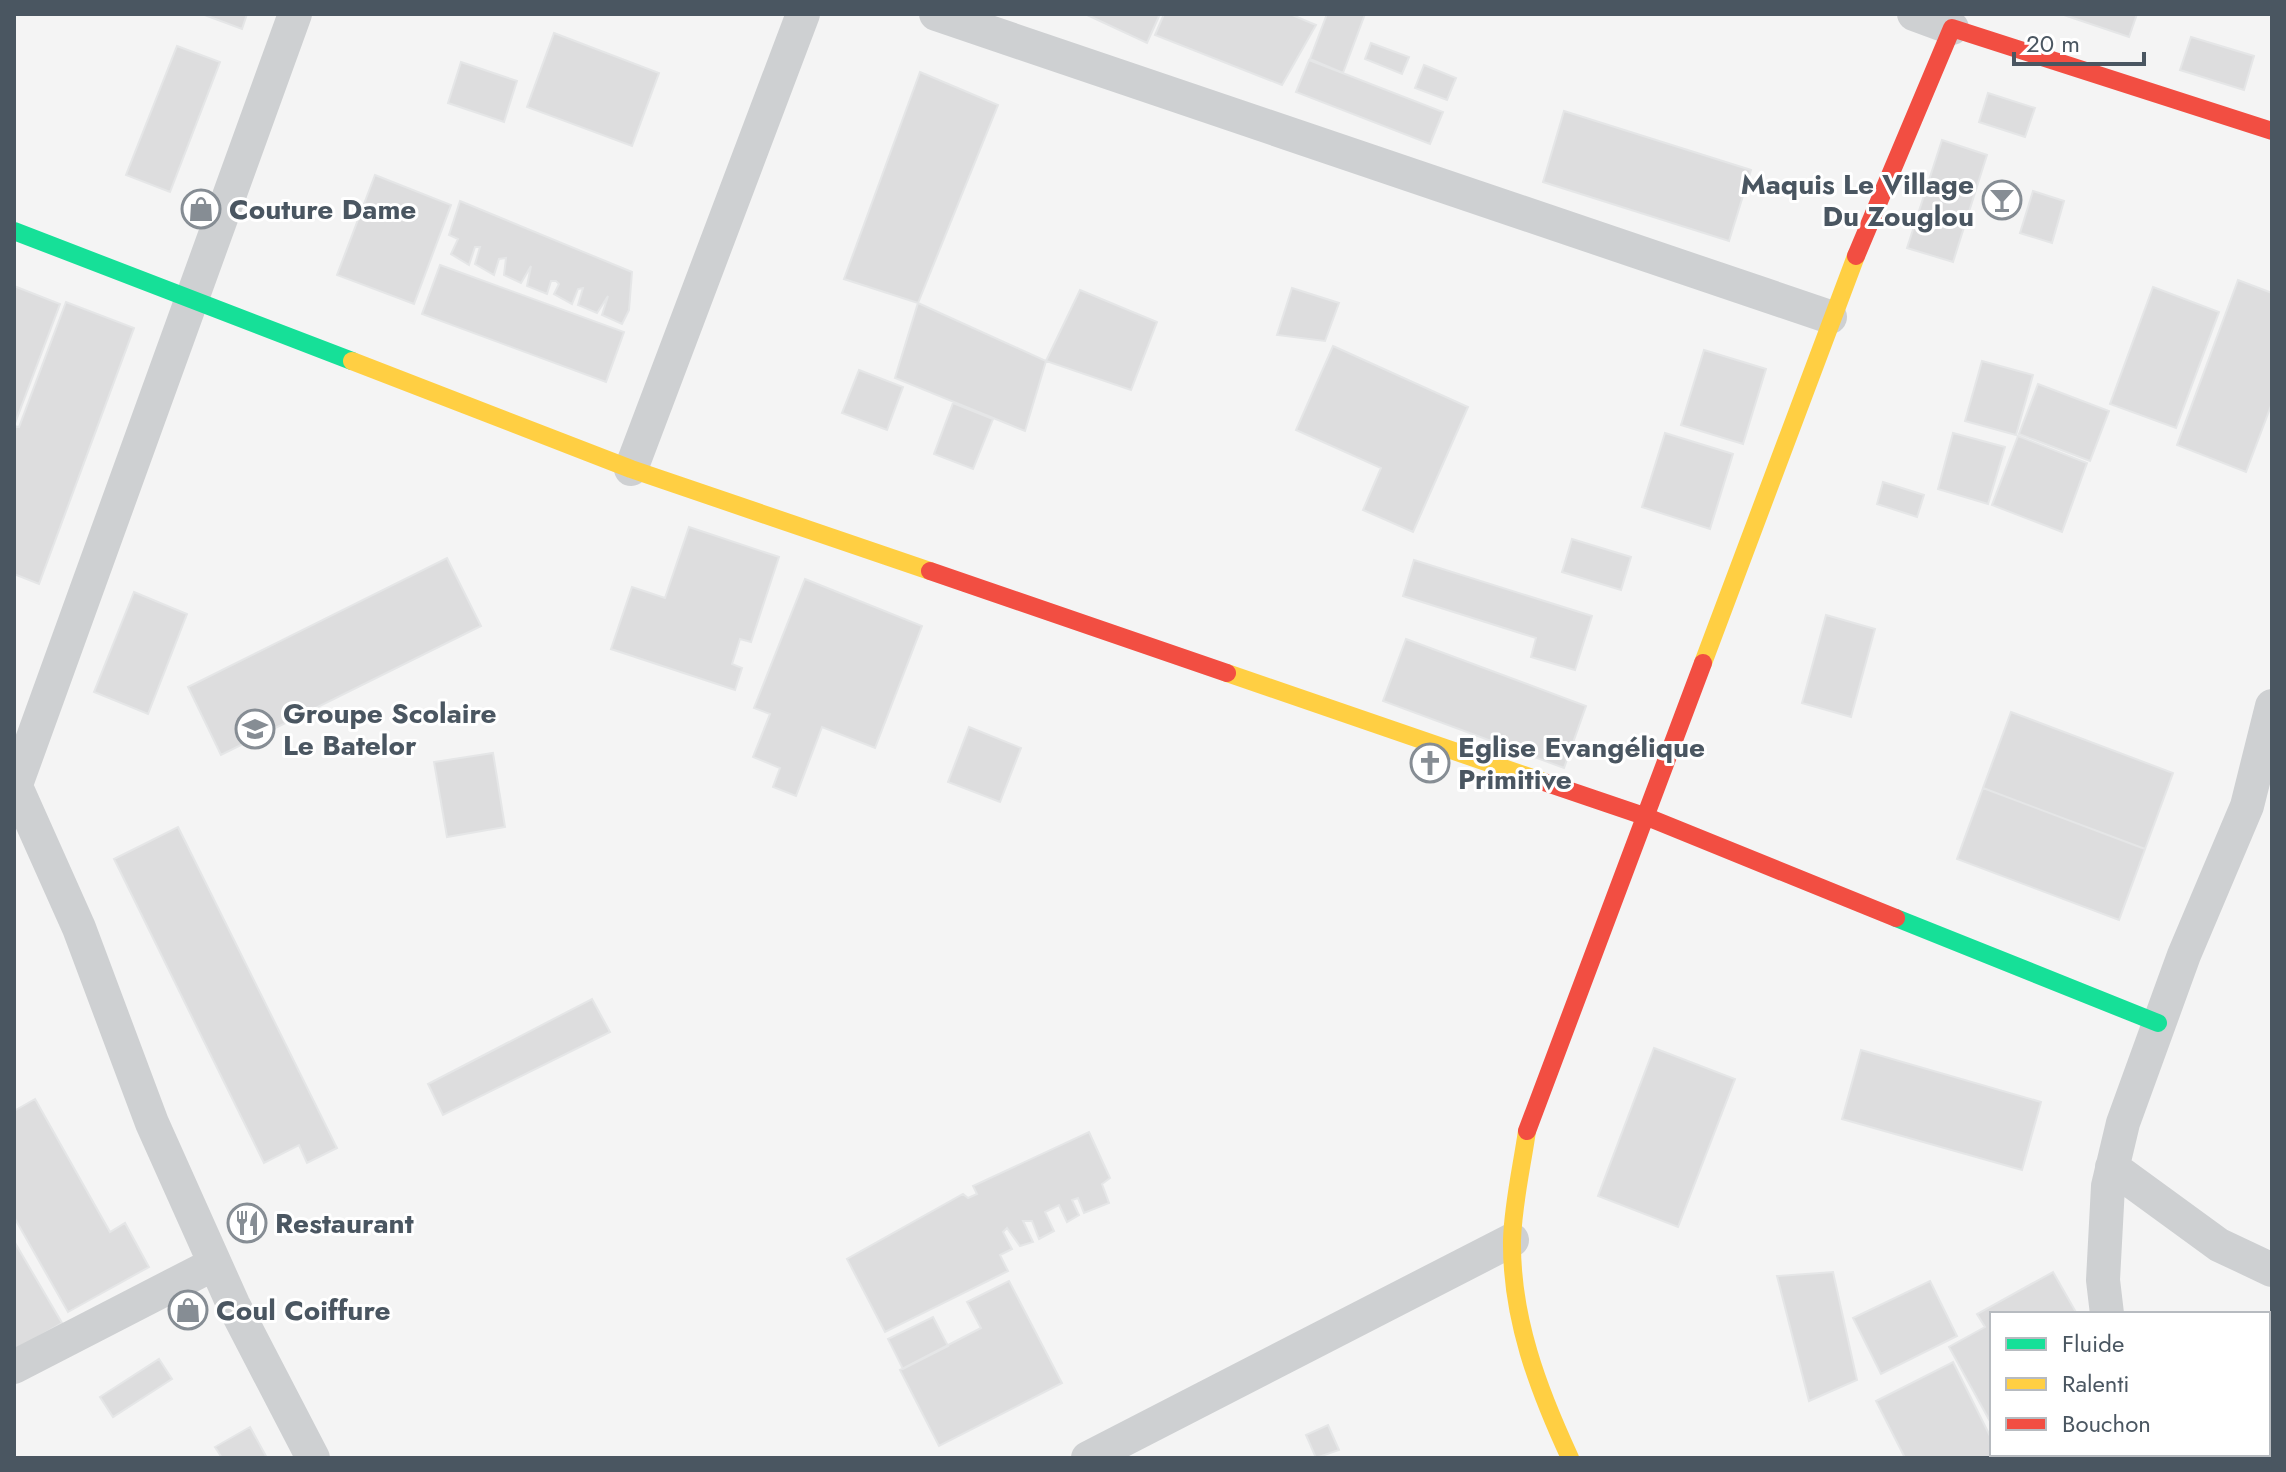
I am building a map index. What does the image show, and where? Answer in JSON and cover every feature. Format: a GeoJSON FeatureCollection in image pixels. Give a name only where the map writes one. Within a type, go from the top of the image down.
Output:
{"type":"FeatureCollection","features":[{"type":"Feature","properties":{"kind":"street"},"geometry":{"type":"LineString","coordinates":[[295,14],[16,790],[79,928],[152,1123],[214,1264],[313,1458]]}},
{"type":"Feature","properties":{"kind":"street"},"geometry":{"type":"LineString","coordinates":[[631,469],[803,14]]}},
{"type":"Feature","properties":{"kind":"street"},"geometry":{"type":"LineString","coordinates":[[936,14],[1830,317]]}},
{"type":"Feature","properties":{"kind":"street"},"geometry":{"type":"LineString","coordinates":[[1914,14],[2272,131]]}},
{"type":"Feature","properties":{"kind":"street"},"geometry":{"type":"LineString","coordinates":[[1570,1458],[1539,1391],[1519,1319],[1512,1240],[1528,1123],[1647,817],[1830,317],[1952,28]]}},
{"type":"Feature","properties":{"kind":"street"},"geometry":{"type":"LineString","coordinates":[[14,231],[631,469],[1647,817],[2158,1023]]}},
{"type":"Feature","properties":{"kind":"street"},"geometry":{"type":"LineString","coordinates":[[2107,1312],[2103,1280],[2112,1167],[2123,1123],[2158,1023],[2247,806],[2272,706]]}},
{"type":"Feature","properties":{"kind":"street"},"geometry":{"type":"LineString","coordinates":[[2112,1167],[2219,1245],[2272,1270]]}},
{"type":"Feature","properties":{"kind":"street"},"geometry":{"type":"LineString","coordinates":[[1088,1458],[1512,1240]]}},
{"type":"Feature","properties":{"kind":"street"},"geometry":{"type":"LineString","coordinates":[[14,1367],[214,1264]]}},
{"type":"Feature","properties":{"kind":"building"},"geometry":{"type":"Polygon","coordinates":[[[202,14],[247,14],[242,29],[202,14]]]}},
{"type":"Feature","properties":{"kind":"building"},"geometry":{"type":"Polygon","coordinates":[[[1085,14],[1160,14],[1147,43],[1085,14]]]}},
{"type":"Feature","properties":{"kind":"building"},"geometry":{"type":"Polygon","coordinates":[[[1164,14],[1290,14],[1316,25],[1282,85],[1155,35],[1164,14]]]}},
{"type":"Feature","properties":{"kind":"building"},"geometry":{"type":"Polygon","coordinates":[[[1327,14],[1365,14],[1343,73],[1310,59],[1327,14]]]}},
{"type":"Feature","properties":{"kind":"building"},"geometry":{"type":"Polygon","coordinates":[[[2061,14],[2137,14],[2129,37],[2061,14]]]}},
{"type":"Feature","properties":{"kind":"building"},"geometry":{"type":"Polygon","coordinates":[[[554,33],[659,73],[632,146],[527,107],[554,33]]]}},
{"type":"Feature","properties":{"kind":"building"},"geometry":{"type":"Polygon","coordinates":[[[2191,37],[2254,56],[2244,90],[2180,70],[2191,37]]]}},
{"type":"Feature","properties":{"kind":"building"},"geometry":{"type":"Polygon","coordinates":[[[1371,43],[1409,57],[1402,74],[1365,59],[1371,43]]]}},
{"type":"Feature","properties":{"kind":"building"},"geometry":{"type":"Polygon","coordinates":[[[177,46],[220,62],[170,192],[126,175],[177,46]]]}},
{"type":"Feature","properties":{"kind":"building"},"geometry":{"type":"Polygon","coordinates":[[[1309,60],[1443,112],[1430,144],[1296,92],[1309,60]]]}},
{"type":"Feature","properties":{"kind":"building"},"geometry":{"type":"Polygon","coordinates":[[[461,62],[517,81],[504,122],[448,103],[461,62]]]}},
{"type":"Feature","properties":{"kind":"building"},"geometry":{"type":"Polygon","coordinates":[[[1424,65],[1456,78],[1447,100],[1415,88],[1424,65]]]}},
{"type":"Feature","properties":{"kind":"building"},"geometry":{"type":"Polygon","coordinates":[[[920,72],[998,105],[918,303],[844,279],[920,72]]]}},
{"type":"Feature","properties":{"kind":"building"},"geometry":{"type":"Polygon","coordinates":[[[1988,93],[2035,108],[2025,137],[1979,122],[1988,93]]]}},
{"type":"Feature","properties":{"kind":"building"},"geometry":{"type":"Polygon","coordinates":[[[1564,111],[1751,170],[1729,241],[1543,182],[1564,111]]]}},
{"type":"Feature","properties":{"kind":"building"},"geometry":{"type":"Polygon","coordinates":[[[1942,140],[1987,155],[1953,262],[1907,248],[1942,140]]]}},
{"type":"Feature","properties":{"kind":"building"},"geometry":{"type":"Polygon","coordinates":[[[375,175],[451,205],[414,304],[337,275],[375,175]]]}},
{"type":"Feature","properties":{"kind":"building"},"geometry":{"type":"Polygon","coordinates":[[[2033,191],[2064,201],[2052,243],[2020,233],[2033,191]]]}},
{"type":"Feature","properties":{"kind":"building"},"geometry":{"type":"Polygon","coordinates":[[[460,201],[632,272],[629,310],[622,324],[602,315],[608,296],[597,313],[578,305],[583,288],[578,289],[572,304],[554,294],[559,284],[556,281],[551,281],[547,294],[527,286],[531,266],[521,283],[504,275],[506,258],[499,259],[494,275],[475,264],[480,247],[475,247],[469,265],[451,254],[458,239],[449,235],[460,201]]]}},
{"type":"Feature","properties":{"kind":"building"},"geometry":{"type":"Polygon","coordinates":[[[440,265],[624,332],[606,382],[422,314],[440,265]]]}},
{"type":"Feature","properties":{"kind":"building"},"geometry":{"type":"Polygon","coordinates":[[[2238,280],[2272,293],[2272,403],[2246,472],[2177,445],[2238,280]]]}},
{"type":"Feature","properties":{"kind":"building"},"geometry":{"type":"Polygon","coordinates":[[[14,286],[60,304],[14,426],[14,286]]]}},
{"type":"Feature","properties":{"kind":"building"},"geometry":{"type":"Polygon","coordinates":[[[2153,287],[2219,312],[2176,428],[2110,404],[2153,287]]]}},
{"type":"Feature","properties":{"kind":"building"},"geometry":{"type":"Polygon","coordinates":[[[1292,288],[1339,303],[1325,341],[1277,335],[1292,288]]]}},
{"type":"Feature","properties":{"kind":"building"},"geometry":{"type":"Polygon","coordinates":[[[1080,290],[1157,322],[1131,390],[1046,361],[1080,290]]]}},
{"type":"Feature","properties":{"kind":"building"},"geometry":{"type":"Polygon","coordinates":[[[66,302],[134,328],[39,584],[14,574],[14,426],[19,427],[66,302]]]}},
{"type":"Feature","properties":{"kind":"building"},"geometry":{"type":"Polygon","coordinates":[[[918,303],[1046,361],[1025,431],[895,378],[918,303]]]}},
{"type":"Feature","properties":{"kind":"building"},"geometry":{"type":"Polygon","coordinates":[[[1333,346],[1468,407],[1413,532],[1363,510],[1381,468],[1296,430],[1333,346]]]}},
{"type":"Feature","properties":{"kind":"building"},"geometry":{"type":"Polygon","coordinates":[[[1704,350],[1766,369],[1743,444],[1681,425],[1704,350]]]}},
{"type":"Feature","properties":{"kind":"building"},"geometry":{"type":"Polygon","coordinates":[[[1982,361],[2033,375],[2016,435],[1965,421],[1982,361]]]}},
{"type":"Feature","properties":{"kind":"building"},"geometry":{"type":"Polygon","coordinates":[[[859,370],[903,387],[887,430],[842,413],[859,370]]]}},
{"type":"Feature","properties":{"kind":"building"},"geometry":{"type":"Polygon","coordinates":[[[2038,384],[2109,411],[2090,461],[2019,434],[2038,384]]]}},
{"type":"Feature","properties":{"kind":"building"},"geometry":{"type":"Polygon","coordinates":[[[953,403],[993,419],[973,469],[934,454],[953,403]]]}},
{"type":"Feature","properties":{"kind":"building"},"geometry":{"type":"Polygon","coordinates":[[[1665,433],[1733,454],[1710,529],[1642,507],[1665,433]]]}},
{"type":"Feature","properties":{"kind":"building"},"geometry":{"type":"Polygon","coordinates":[[[1953,433],[2005,447],[1988,504],[1938,489],[1953,433]]]}},
{"type":"Feature","properties":{"kind":"building"},"geometry":{"type":"Polygon","coordinates":[[[2018,436],[2087,463],[2062,532],[1992,505],[2018,436]]]}},
{"type":"Feature","properties":{"kind":"building"},"geometry":{"type":"Polygon","coordinates":[[[1883,482],[1924,495],[1917,517],[1877,504],[1883,482]]]}},
{"type":"Feature","properties":{"kind":"building"},"geometry":{"type":"Polygon","coordinates":[[[689,527],[779,557],[751,642],[740,639],[732,664],[742,668],[735,690],[611,649],[632,587],[665,598],[689,527]]]}},
{"type":"Feature","properties":{"kind":"building"},"geometry":{"type":"Polygon","coordinates":[[[1572,539],[1631,557],[1621,590],[1562,572],[1572,539]]]}},
{"type":"Feature","properties":{"kind":"building"},"geometry":{"type":"Polygon","coordinates":[[[447,558],[481,626],[221,755],[188,687],[447,558]]]}},
{"type":"Feature","properties":{"kind":"building"},"geometry":{"type":"Polygon","coordinates":[[[1414,560],[1592,616],[1575,670],[1531,657],[1536,638],[1403,596],[1414,560]]]}},
{"type":"Feature","properties":{"kind":"building"},"geometry":{"type":"Polygon","coordinates":[[[805,579],[922,626],[875,748],[822,727],[796,796],[773,787],[780,768],[753,757],[770,714],[754,708],[805,579]]]}},
{"type":"Feature","properties":{"kind":"building"},"geometry":{"type":"Polygon","coordinates":[[[134,592],[187,614],[148,714],[94,692],[134,592]]]}},
{"type":"Feature","properties":{"kind":"building"},"geometry":{"type":"Polygon","coordinates":[[[1826,615],[1875,629],[1851,717],[1802,703],[1826,615]]]}},
{"type":"Feature","properties":{"kind":"building"},"geometry":{"type":"Polygon","coordinates":[[[1406,639],[1586,706],[1564,768],[1383,701],[1406,639]]]}},
{"type":"Feature","properties":{"kind":"building"},"geometry":{"type":"Polygon","coordinates":[[[2011,712],[2173,773],[2145,849],[1983,788],[2011,712]]]}},
{"type":"Feature","properties":{"kind":"building"},"geometry":{"type":"Polygon","coordinates":[[[969,727],[1021,748],[1000,802],[948,782],[969,727]]]}},
{"type":"Feature","properties":{"kind":"building"},"geometry":{"type":"Polygon","coordinates":[[[493,753],[505,827],[447,837],[434,762],[493,753]]]}},
{"type":"Feature","properties":{"kind":"building"},"geometry":{"type":"Polygon","coordinates":[[[1983,788],[2145,849],[2119,920],[1957,859],[1983,788]]]}},
{"type":"Feature","properties":{"kind":"building"},"geometry":{"type":"Polygon","coordinates":[[[178,827],[337,1148],[307,1163],[299,1145],[264,1163],[114,859],[178,827]]]}},
{"type":"Feature","properties":{"kind":"building"},"geometry":{"type":"Polygon","coordinates":[[[592,999],[610,1032],[443,1115],[428,1084],[592,999]]]}},
{"type":"Feature","properties":{"kind":"building"},"geometry":{"type":"Polygon","coordinates":[[[1654,1048],[1735,1079],[1678,1227],[1598,1196],[1654,1048]]]}},
{"type":"Feature","properties":{"kind":"building"},"geometry":{"type":"Polygon","coordinates":[[[1861,1050],[2041,1102],[2022,1170],[1842,1119],[1861,1050]]]}},
{"type":"Feature","properties":{"kind":"building"},"geometry":{"type":"Polygon","coordinates":[[[35,1099],[110,1232],[125,1223],[149,1267],[68,1312],[14,1217],[14,1111],[35,1099]]]}},
{"type":"Feature","properties":{"kind":"building"},"geometry":{"type":"Polygon","coordinates":[[[1089,1132],[1110,1178],[1102,1184],[1109,1203],[1084,1213],[1078,1198],[1072,1200],[1079,1215],[1067,1222],[1059,1205],[1045,1212],[1054,1231],[1039,1239],[1032,1221],[1023,1221],[1033,1242],[1020,1246],[1007,1228],[1003,1232],[1012,1249],[1000,1255],[1008,1271],[885,1332],[847,1259],[963,1194],[968,1198],[977,1194],[973,1186],[1089,1132]]]}},
{"type":"Feature","properties":{"kind":"building"},"geometry":{"type":"Polygon","coordinates":[[[14,1241],[62,1323],[14,1351],[14,1241]]]}},
{"type":"Feature","properties":{"kind":"building"},"geometry":{"type":"Polygon","coordinates":[[[1833,1272],[1857,1380],[1809,1401],[1777,1276],[1833,1272]]]}},
{"type":"Feature","properties":{"kind":"building"},"geometry":{"type":"Polygon","coordinates":[[[2053,1272],[2076,1312],[1990,1312],[1990,1421],[1949,1347],[1985,1327],[1977,1314],[2053,1272]]]}},
{"type":"Feature","properties":{"kind":"building"},"geometry":{"type":"Polygon","coordinates":[[[1009,1281],[1062,1383],[939,1446],[900,1370],[981,1328],[967,1302],[1009,1281]]]}},
{"type":"Feature","properties":{"kind":"building"},"geometry":{"type":"Polygon","coordinates":[[[1930,1281],[1957,1336],[1881,1374],[1853,1318],[1930,1281]]]}},
{"type":"Feature","properties":{"kind":"building"},"geometry":{"type":"Polygon","coordinates":[[[933,1317],[948,1346],[903,1369],[888,1339],[933,1317]]]}},
{"type":"Feature","properties":{"kind":"building"},"geometry":{"type":"Polygon","coordinates":[[[159,1359],[172,1379],[113,1417],[100,1397],[159,1359]]]}},
{"type":"Feature","properties":{"kind":"building"},"geometry":{"type":"Polygon","coordinates":[[[1953,1362],[1990,1436],[1990,1456],[2001,1458],[1905,1458],[1876,1401],[1953,1362]]]}},
{"type":"Feature","properties":{"kind":"building"},"geometry":{"type":"Polygon","coordinates":[[[1328,1425],[1339,1450],[1316,1458],[1306,1435],[1328,1425]]]}},
{"type":"Feature","properties":{"kind":"building"},"geometry":{"type":"Polygon","coordinates":[[[250,1427],[267,1458],[222,1458],[215,1447],[250,1427]]]}},
{"type":"Feature","properties":{"kind":"traffic: fast"},"geometry":{"type":"LineString","coordinates":[[14,231],[352,361]]}},
{"type":"Feature","properties":{"kind":"traffic: fast"},"geometry":{"type":"LineString","coordinates":[[1896,918],[2158,1023]]}},
{"type":"Feature","properties":{"kind":"traffic: slow"},"geometry":{"type":"LineString","coordinates":[[1703,663],[1856,256]]}},
{"type":"Feature","properties":{"kind":"traffic: slow"},"geometry":{"type":"LineString","coordinates":[[352,361],[631,469],[930,571]]}},
{"type":"Feature","properties":{"kind":"traffic: slow"},"geometry":{"type":"LineString","coordinates":[[1227,673],[1544,782]]}},
{"type":"Feature","properties":{"kind":"traffic: slow"},"geometry":{"type":"LineString","coordinates":[[1527,1131],[1512,1240],[1516,1297],[1537,1379],[1570,1458]]}},
{"type":"Feature","properties":{"kind":"traffic: jam"},"geometry":{"type":"LineString","coordinates":[[1856,256],[1952,28],[2272,131]]}},
{"type":"Feature","properties":{"kind":"traffic: jam"},"geometry":{"type":"LineString","coordinates":[[930,571],[1227,673]]}},
{"type":"Feature","properties":{"kind":"traffic: jam"},"geometry":{"type":"LineString","coordinates":[[1527,1131],[1703,663]]}},
{"type":"Feature","properties":{"kind":"traffic: jam"},"geometry":{"type":"LineString","coordinates":[[1544,782],[1647,817],[1896,918]]}},
{"type":"Feature","properties":{"kind":"place","name":"Maquis Le Village Du Zouglou"},"geometry":{"type":"Point","coordinates":[2002,200]}},
{"type":"Feature","properties":{"kind":"place","name":"Couture Dame"},"geometry":{"type":"Point","coordinates":[201,209]}},
{"type":"Feature","properties":{"kind":"place","name":"Groupe Scolaire Le Batelor"},"geometry":{"type":"Point","coordinates":[255,729]}},
{"type":"Feature","properties":{"kind":"place","name":"Eglise Evangélique Primitive"},"geometry":{"type":"Point","coordinates":[1430,763]}},
{"type":"Feature","properties":{"kind":"place","name":"Restaurant"},"geometry":{"type":"Point","coordinates":[247,1223]}},
{"type":"Feature","properties":{"kind":"place","name":"Coul Coiffure"},"geometry":{"type":"Point","coordinates":[188,1310]}}]}
